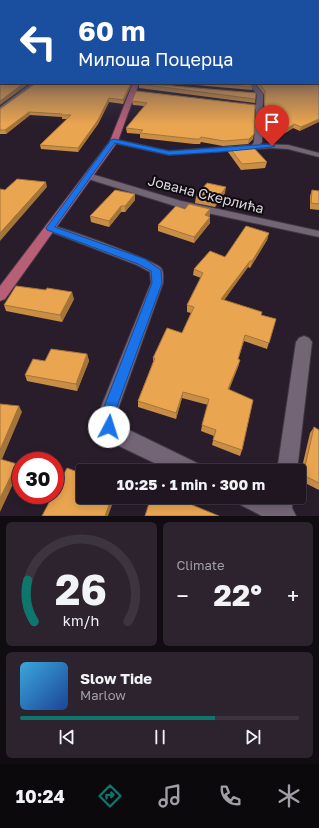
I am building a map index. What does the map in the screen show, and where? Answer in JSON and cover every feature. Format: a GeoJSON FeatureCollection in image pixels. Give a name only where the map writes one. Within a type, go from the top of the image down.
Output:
{"type":"FeatureCollection","features":[{"type":"Feature","properties":{"kind":"main road"},"geometry":{"type":"LineString","coordinates":[[0,296],[114,141],[137,87]]}},
{"type":"Feature","properties":{"kind":"street"},"geometry":{"type":"LineString","coordinates":[[0,110],[35,84]]}},
{"type":"Feature","properties":{"kind":"street"},"geometry":{"type":"LineString","coordinates":[[252,84],[260,94],[258,142],[255,147]]}},
{"type":"Feature","properties":{"kind":"street"},"geometry":{"type":"LineString","coordinates":[[252,93],[260,94]]}},
{"type":"Feature","properties":{"kind":"street"},"geometry":{"type":"LineString","coordinates":[[237,104],[260,107]]}},
{"type":"Feature","properties":{"kind":"street"},"geometry":{"type":"LineString","coordinates":[[114,141],[169,153],[220,151],[255,147],[288,147],[319,154]]}},
{"type":"Feature","properties":{"kind":"street","name":"Јована Скерлића"},"geometry":{"type":"LineString","coordinates":[[88,176],[179,204],[319,234]]}},
{"type":"Feature","properties":{"kind":"street"},"geometry":{"type":"LineString","coordinates":[[50,228],[141,262],[156,270],[157,283],[108,412],[109,427],[120,436],[178,464]]}},
{"type":"Feature","properties":{"kind":"street"},"geometry":{"type":"LineString","coordinates":[[288,464],[304,342]]}},
{"type":"Feature","properties":{"kind":"street"},"geometry":{"type":"LineString","coordinates":[[264,504],[282,511]]}},
{"type":"Feature","properties":{"kind":"building"},"geometry":{"type":"Polygon","coordinates":[[[0,84],[23,84],[0,101],[0,84]]]}},
{"type":"Feature","properties":{"kind":"building"},"geometry":{"type":"Polygon","coordinates":[[[35,84],[131,84],[123,100],[109,98],[98,120],[78,148],[40,145],[71,115],[29,112],[5,130],[0,130],[0,109],[35,84]]]}},
{"type":"Feature","properties":{"kind":"building"},"geometry":{"type":"Polygon","coordinates":[[[139,84],[256,93],[255,99],[139,84]]]}},
{"type":"Feature","properties":{"kind":"building"},"geometry":{"type":"Polygon","coordinates":[[[220,84],[250,84],[252,87],[220,84]]]}},
{"type":"Feature","properties":{"kind":"building"},"geometry":{"type":"Polygon","coordinates":[[[260,84],[319,84],[319,119],[301,127],[294,124],[286,129],[264,124],[265,91],[260,84]]]}},
{"type":"Feature","properties":{"kind":"building"},"geometry":{"type":"Polygon","coordinates":[[[136,91],[255,105],[254,134],[249,139],[224,141],[201,137],[200,139],[195,139],[140,133],[143,130],[126,128],[147,103],[132,101],[136,91]]]}},
{"type":"Feature","properties":{"kind":"building"},"geometry":{"type":"Polygon","coordinates":[[[252,146],[267,162],[242,164],[229,147],[252,146]]]}},
{"type":"Feature","properties":{"kind":"building"},"geometry":{"type":"Polygon","coordinates":[[[17,179],[46,182],[0,233],[0,189],[5,190],[17,179]]]}},
{"type":"Feature","properties":{"kind":"building"},"geometry":{"type":"Polygon","coordinates":[[[207,183],[226,187],[216,201],[196,197],[207,183]]]}},
{"type":"Feature","properties":{"kind":"building"},"geometry":{"type":"Polygon","coordinates":[[[115,190],[135,194],[125,206],[121,206],[109,221],[90,216],[115,190]]]}},
{"type":"Feature","properties":{"kind":"building"},"geometry":{"type":"Polygon","coordinates":[[[312,190],[319,191],[319,204],[311,203],[312,190]]]}},
{"type":"Feature","properties":{"kind":"building"},"geometry":{"type":"Polygon","coordinates":[[[189,204],[210,209],[205,215],[210,217],[194,237],[158,225],[176,206],[185,209],[189,204]]]}},
{"type":"Feature","properties":{"kind":"building"},"geometry":{"type":"Polygon","coordinates":[[[246,226],[269,233],[252,261],[250,261],[221,299],[262,312],[261,315],[276,319],[269,343],[245,335],[238,359],[240,360],[228,389],[253,400],[242,450],[213,440],[216,430],[202,425],[209,399],[183,392],[176,413],[138,401],[155,358],[153,358],[167,328],[182,333],[194,307],[187,305],[203,273],[194,269],[210,251],[225,257],[246,226]]]}},
{"type":"Feature","properties":{"kind":"building"},"geometry":{"type":"Polygon","coordinates":[[[16,286],[46,290],[47,288],[72,292],[60,315],[4,305],[16,286]]]}},
{"type":"Feature","properties":{"kind":"building"},"geometry":{"type":"Polygon","coordinates":[[[51,349],[87,354],[76,384],[25,375],[33,359],[45,361],[51,349]]]}},
{"type":"Feature","properties":{"kind":"building"},"geometry":{"type":"Polygon","coordinates":[[[0,404],[19,406],[0,450],[0,404]]]}},
{"type":"Feature","properties":{"kind":"building"},"geometry":{"type":"Polygon","coordinates":[[[314,427],[319,430],[319,483],[306,476],[306,464],[314,427]]]}},
{"type":"Feature","properties":{"kind":"building"},"geometry":{"type":"Polygon","coordinates":[[[0,459],[12,463],[12,474],[0,498],[0,459]]]}},
{"type":"Feature","properties":{"kind":"building"},"geometry":{"type":"Polygon","coordinates":[[[67,468],[76,471],[76,504],[109,504],[105,516],[42,516],[48,504],[64,504],[64,474],[67,468]]]}},
{"type":"Feature","properties":{"kind":"building"},"geometry":{"type":"Polygon","coordinates":[[[149,504],[190,504],[219,516],[145,516],[149,504]]]}},
{"type":"Feature","properties":{"kind":"route"},"geometry":{"type":"LineString","coordinates":[[109,427],[108,412],[157,283],[156,270],[141,262],[50,228],[114,141],[169,153],[220,151],[272,146]]}}]}
